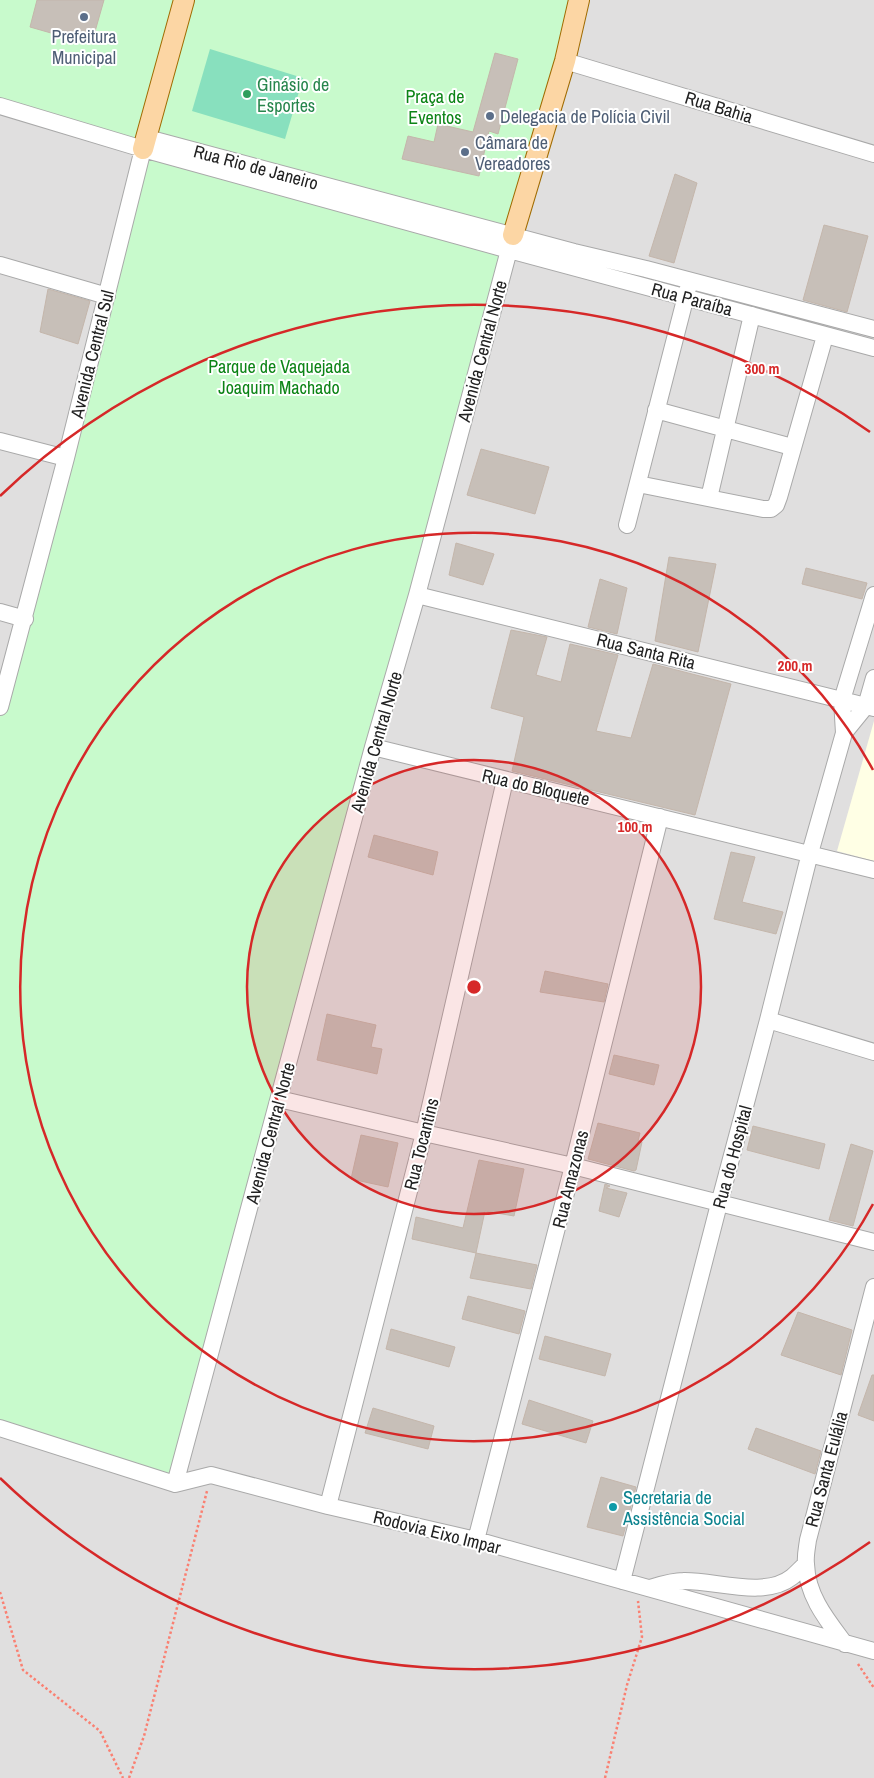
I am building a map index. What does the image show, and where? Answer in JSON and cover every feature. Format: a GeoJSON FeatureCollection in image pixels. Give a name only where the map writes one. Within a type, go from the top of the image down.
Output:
{"type":"FeatureCollection","features":[{"type":"Feature","properties":{"kind":"main road","name":"Avenida Central Sul"},"geometry":{"type":"LineString","coordinates":[[145,143],[184,0]]}},
{"type":"Feature","properties":{"kind":"main road","name":"Avenida Central Norte"},"geometry":{"type":"LineString","coordinates":[[511,243],[564,61],[579,0]]}},
{"type":"Feature","properties":{"kind":"street","name":"Rua Bahia"},"geometry":{"type":"LineString","coordinates":[[564,61],[874,154]]}},
{"type":"Feature","properties":{"kind":"street","name":"Rua Rio de Janeiro"},"geometry":{"type":"LineString","coordinates":[[0,95],[145,143]]}},
{"type":"Feature","properties":{"kind":"street","name":"Rua Rio de Janeiro"},"geometry":{"type":"LineString","coordinates":[[0,106],[145,143],[511,243]]}},
{"type":"Feature","properties":{"kind":"street","name":"Avenida Central Sul"},"geometry":{"type":"LineString","coordinates":[[0,707],[25,618],[145,143]]}},
{"type":"Feature","properties":{"kind":"street","name":"Rua Paraíba"},"geometry":{"type":"LineString","coordinates":[[511,243],[690,281],[874,330]]}},
{"type":"Feature","properties":{"kind":"street","name":"Rua Paraíba"},"geometry":{"type":"LineString","coordinates":[[511,243],[685,297],[874,348]]}},
{"type":"Feature","properties":{"kind":"street","name":"Avenida Central Norte"},"geometry":{"type":"LineString","coordinates":[[175,1484],[511,243]]}},
{"type":"Feature","properties":{"kind":"street"},"geometry":{"type":"LineString","coordinates":[[0,266],[107,296]]}},
{"type":"Feature","properties":{"kind":"street"},"geometry":{"type":"LineString","coordinates":[[627,525],[690,281]]}},
{"type":"Feature","properties":{"kind":"street"},"geometry":{"type":"LineString","coordinates":[[709,498],[752,315]]}},
{"type":"Feature","properties":{"kind":"street"},"geometry":{"type":"LineString","coordinates":[[638,484],[763,509],[772,509],[779,497],[824,336]]}},
{"type":"Feature","properties":{"kind":"street"},"geometry":{"type":"LineString","coordinates":[[656,410],[792,447]]}},
{"type":"Feature","properties":{"kind":"street"},"geometry":{"type":"LineString","coordinates":[[0,441],[66,458]]}},
{"type":"Feature","properties":{"kind":"street","name":"Rua Santa Rita"},"geometry":{"type":"LineString","coordinates":[[417,595],[870,708]]}},
{"type":"Feature","properties":{"kind":"street","name":"Rua do Hospital"},"geometry":{"type":"LineString","coordinates":[[636,1584],[719,1204],[810,853],[844,734],[842,700],[874,595]]}},
{"type":"Feature","properties":{"kind":"street"},"geometry":{"type":"LineString","coordinates":[[0,612],[25,618]]}},
{"type":"Feature","properties":{"kind":"street","name":"Rua do Hospital"},"geometry":{"type":"LineString","coordinates":[[844,734],[870,708],[874,678]]}},
{"type":"Feature","properties":{"kind":"street","name":"Rua do Bloquete"},"geometry":{"type":"LineString","coordinates":[[373,747],[874,870]]}},
{"type":"Feature","properties":{"kind":"street","name":"Rua Tocantins"},"geometry":{"type":"LineString","coordinates":[[328,1506],[424,1133],[505,780]]}},
{"type":"Feature","properties":{"kind":"street","name":"Rua Amazonas"},"geometry":{"type":"LineString","coordinates":[[476,1540],[574,1166],[660,817]]}},
{"type":"Feature","properties":{"kind":"street"},"geometry":{"type":"LineString","coordinates":[[768,1020],[874,1052]]}},
{"type":"Feature","properties":{"kind":"street"},"geometry":{"type":"LineString","coordinates":[[279,1099],[574,1166],[874,1242]]}},
{"type":"Feature","properties":{"kind":"street","name":"Rua Santa Eulália"},"geometry":{"type":"LineString","coordinates":[[845,1644],[825,1618],[814,1599],[806,1564],[808,1540],[874,1287]]}},
{"type":"Feature","properties":{"kind":"street"},"geometry":{"type":"LineString","coordinates":[[0,1428],[175,1484]]}},
{"type":"Feature","properties":{"kind":"street","name":"Rodovia Eixo Impar"},"geometry":{"type":"LineString","coordinates":[[175,1484],[211,1475],[328,1506],[476,1540],[874,1651]]}},
{"type":"Feature","properties":{"kind":"street"},"geometry":{"type":"LineString","coordinates":[[636,1584],[682,1580],[728,1587],[757,1588],[778,1584],[792,1578],[806,1564]]}},
{"type":"Feature","properties":{"kind":"path"},"geometry":{"type":"LineString","coordinates":[[129,1778],[144,1736],[211,1475]]}},
{"type":"Feature","properties":{"kind":"path"},"geometry":{"type":"LineString","coordinates":[[606,1777],[627,1685],[642,1637],[636,1584]]}},
{"type":"Feature","properties":{"kind":"path"},"geometry":{"type":"LineString","coordinates":[[0,1592],[23,1670],[100,1731],[123,1778]]}},
{"type":"Feature","properties":{"kind":"path"},"geometry":{"type":"LineString","coordinates":[[845,1644],[874,1688]]}},
{"type":"Feature","properties":{"kind":"shaded area"},"geometry":{"type":"Polygon","coordinates":[[[0,0],[874,0],[874,1778],[0,1778],[0,0]]]}},
{"type":"Feature","properties":{"kind":"shaded area"},"geometry":{"type":"Polygon","coordinates":[[[874,721],[874,861],[837,851],[874,721]]]}},
{"type":"Feature","properties":{"kind":"green space","name":"Parque de Vaquejada Joaquim Machado"},"geometry":{"type":"Polygon","coordinates":[[[0,0],[576,0],[175,1484],[0,1428],[0,692],[143,149],[0,106],[0,0]]]}},
{"type":"Feature","properties":{"kind":"green space","name":"Ginásio de Esportes"},"geometry":{"type":"Polygon","coordinates":[[[210,49],[303,78],[285,139],[192,111],[210,49]]]}},
{"type":"Feature","properties":{"kind":"building"},"geometry":{"type":"Polygon","coordinates":[[[37,0],[104,0],[92,42],[30,27],[37,0]]]}},
{"type":"Feature","properties":{"kind":"building"},"geometry":{"type":"Polygon","coordinates":[[[495,53],[518,59],[498,134],[489,131],[479,176],[402,159],[408,136],[434,142],[438,124],[473,132],[495,53]]]}},
{"type":"Feature","properties":{"kind":"building"},"geometry":{"type":"Polygon","coordinates":[[[675,174],[697,183],[674,263],[649,256],[675,174]]]}},
{"type":"Feature","properties":{"kind":"building"},"geometry":{"type":"Polygon","coordinates":[[[824,225],[868,236],[847,312],[803,300],[824,225]]]}},
{"type":"Feature","properties":{"kind":"building"},"geometry":{"type":"Polygon","coordinates":[[[48,289],[90,301],[78,344],[40,332],[48,289]]]}},
{"type":"Feature","properties":{"kind":"building"},"geometry":{"type":"Polygon","coordinates":[[[481,449],[549,467],[535,514],[467,495],[481,449]]]}},
{"type":"Feature","properties":{"kind":"building"},"geometry":{"type":"Polygon","coordinates":[[[456,543],[494,554],[483,585],[449,575],[456,543]]]}},
{"type":"Feature","properties":{"kind":"building"},"geometry":{"type":"Polygon","coordinates":[[[669,557],[716,564],[698,652],[655,641],[669,557]]]}},
{"type":"Feature","properties":{"kind":"building"},"geometry":{"type":"Polygon","coordinates":[[[806,568],[867,583],[862,599],[802,584],[806,568]]]}},
{"type":"Feature","properties":{"kind":"building"},"geometry":{"type":"Polygon","coordinates":[[[600,579],[627,588],[617,634],[588,627],[600,579]]]}},
{"type":"Feature","properties":{"kind":"building"},"geometry":{"type":"Polygon","coordinates":[[[511,630],[547,637],[536,675],[561,682],[570,644],[618,655],[596,731],[631,738],[653,664],[731,684],[695,815],[512,771],[524,717],[491,708],[511,630]]]}},
{"type":"Feature","properties":{"kind":"building"},"geometry":{"type":"Polygon","coordinates":[[[374,835],[438,852],[433,875],[368,857],[374,835]]]}},
{"type":"Feature","properties":{"kind":"building"},"geometry":{"type":"Polygon","coordinates":[[[731,852],[755,857],[742,902],[783,912],[776,934],[714,919],[731,852]]]}},
{"type":"Feature","properties":{"kind":"building"},"geometry":{"type":"Polygon","coordinates":[[[545,971],[608,984],[604,1002],[540,992],[545,971]]]}},
{"type":"Feature","properties":{"kind":"building"},"geometry":{"type":"Polygon","coordinates":[[[327,1014],[376,1025],[371,1047],[382,1049],[377,1074],[317,1060],[327,1014]]]}},
{"type":"Feature","properties":{"kind":"building"},"geometry":{"type":"Polygon","coordinates":[[[614,1055],[659,1065],[654,1085],[609,1074],[614,1055]]]}},
{"type":"Feature","properties":{"kind":"building"},"geometry":{"type":"Polygon","coordinates":[[[598,1123],[640,1133],[638,1141],[642,1142],[636,1170],[588,1159],[598,1123]]]}},
{"type":"Feature","properties":{"kind":"building"},"geometry":{"type":"Polygon","coordinates":[[[753,1126],[825,1144],[819,1169],[747,1150],[753,1126]]]}},
{"type":"Feature","properties":{"kind":"building"},"geometry":{"type":"Polygon","coordinates":[[[361,1135],[398,1143],[388,1187],[351,1179],[361,1135]]]}},
{"type":"Feature","properties":{"kind":"building"},"geometry":{"type":"Polygon","coordinates":[[[851,1144],[873,1151],[853,1226],[829,1220],[851,1144]]]}},
{"type":"Feature","properties":{"kind":"building"},"geometry":{"type":"Polygon","coordinates":[[[479,1160],[524,1169],[514,1216],[485,1211],[476,1253],[412,1239],[416,1217],[463,1228],[479,1160]]]}},
{"type":"Feature","properties":{"kind":"building"},"geometry":{"type":"Polygon","coordinates":[[[605,1184],[610,1186],[606,1188],[627,1193],[619,1217],[599,1211],[605,1184]]]}},
{"type":"Feature","properties":{"kind":"building"},"geometry":{"type":"Polygon","coordinates":[[[476,1253],[537,1265],[531,1289],[470,1278],[476,1253]]]}},
{"type":"Feature","properties":{"kind":"building"},"geometry":{"type":"Polygon","coordinates":[[[468,1296],[525,1311],[519,1334],[462,1319],[468,1296]]]}},
{"type":"Feature","properties":{"kind":"building"},"geometry":{"type":"Polygon","coordinates":[[[798,1312],[852,1330],[841,1375],[781,1355],[798,1312]]]}},
{"type":"Feature","properties":{"kind":"building"},"geometry":{"type":"Polygon","coordinates":[[[391,1329],[455,1347],[449,1367],[386,1349],[391,1329]]]}},
{"type":"Feature","properties":{"kind":"building"},"geometry":{"type":"Polygon","coordinates":[[[545,1336],[611,1354],[605,1376],[539,1359],[545,1336]]]}},
{"type":"Feature","properties":{"kind":"building"},"geometry":{"type":"Polygon","coordinates":[[[872,1375],[874,1375],[874,1421],[858,1415],[872,1375]]]}},
{"type":"Feature","properties":{"kind":"building"},"geometry":{"type":"Polygon","coordinates":[[[529,1400],[593,1421],[586,1443],[522,1424],[529,1400]]]}},
{"type":"Feature","properties":{"kind":"building"},"geometry":{"type":"Polygon","coordinates":[[[373,1408],[434,1426],[428,1449],[365,1433],[373,1408]]]}},
{"type":"Feature","properties":{"kind":"building"},"geometry":{"type":"Polygon","coordinates":[[[756,1428],[821,1451],[815,1474],[748,1449],[756,1428]]]}},
{"type":"Feature","properties":{"kind":"building","name":"Secretaria de Assistência Social"},"geometry":{"type":"Polygon","coordinates":[[[601,1477],[636,1487],[623,1536],[587,1527],[601,1477]]]}},
{"type":"Feature","properties":{"kind":"place","name":"Prefeitura Municipal"},"geometry":{"type":"Point","coordinates":[84,17]}},
{"type":"Feature","properties":{"kind":"place","name":"Ginásio de Esportes"},"geometry":{"type":"Point","coordinates":[247,94]}},
{"type":"Feature","properties":{"kind":"place","name":"Delegacia de Polícia Civil"},"geometry":{"type":"Point","coordinates":[490,116]}},
{"type":"Feature","properties":{"kind":"place","name":"Câmara de Vereadores"},"geometry":{"type":"Point","coordinates":[465,152]}},
{"type":"Feature","properties":{"kind":"place","name":"Secretaria de Assistência Social"},"geometry":{"type":"Point","coordinates":[613,1507]}},
{"type":"Feature","properties":{"kind":"park label","name":"Praça de Eventos"},"geometry":{"type":"Point","coordinates":[435,106]}}]}
